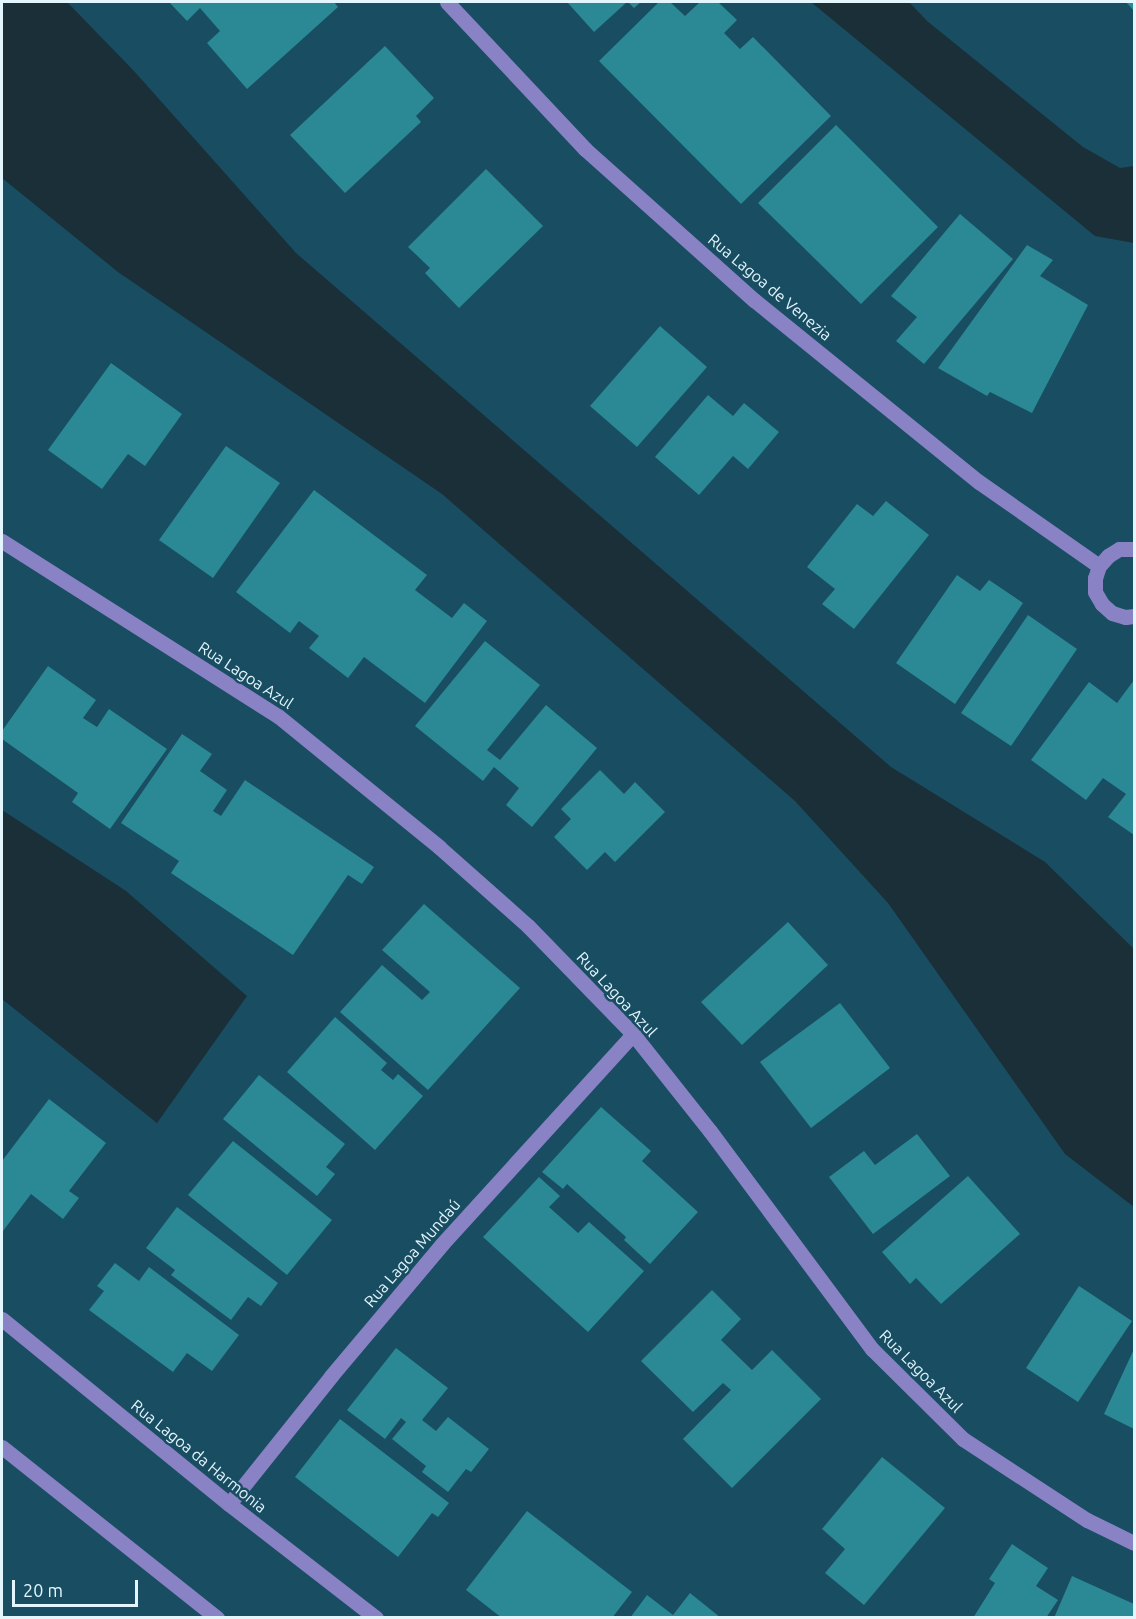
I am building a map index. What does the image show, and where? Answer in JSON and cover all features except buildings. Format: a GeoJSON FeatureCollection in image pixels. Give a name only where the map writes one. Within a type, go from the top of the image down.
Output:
{"type":"FeatureCollection","features":[{"type":"Feature","properties":{"kind":"street","name":"Rua Lagoa de Venezia"},"geometry":{"type":"LineString","coordinates":[[447,2],[585,149],[754,300],[979,482],[1099,566]]}},
{"type":"Feature","properties":{"kind":"street","name":"Rua Lagoa Azul"},"geometry":{"type":"LineString","coordinates":[[2,541],[278,716],[440,848],[528,926],[633,1034],[710,1131],[872,1349],[963,1439],[1087,1520],[1134,1543]]}},
{"type":"Feature","properties":{"kind":"street"},"geometry":{"type":"LineString","coordinates":[[1134,549],[1119,549],[1108,556],[1099,566],[1095,578],[1095,592],[1102,604],[1112,613],[1125,617],[1134,616]]}},
{"type":"Feature","properties":{"kind":"street","name":"Rua Lagoa Mundaú"},"geometry":{"type":"LineString","coordinates":[[229,1504],[331,1376],[442,1244],[633,1034]]}},
{"type":"Feature","properties":{"kind":"street","name":"Rua Lagoa da Harmonia"},"geometry":{"type":"LineString","coordinates":[[2,1319],[229,1504],[376,1617]]}},
{"type":"Feature","properties":{"kind":"street"},"geometry":{"type":"LineString","coordinates":[[2,1447],[217,1617]]}},
{"type":"Feature","properties":{"kind":"water"},"geometry":{"type":"Polygon","coordinates":[[[2,2],[67,2],[134,71],[296,253],[891,767],[1045,862],[1134,949],[1134,1207],[1065,1154],[888,903],[795,801],[442,494],[118,272],[2,178],[2,2]]]}},
{"type":"Feature","properties":{"kind":"water"},"geometry":{"type":"Polygon","coordinates":[[[811,2],[909,2],[927,21],[1083,147],[1120,168],[1134,166],[1134,243],[1095,236],[811,2]]]}},
{"type":"Feature","properties":{"kind":"water"},"geometry":{"type":"Polygon","coordinates":[[[2,810],[126,891],[247,996],[157,1123],[2,999],[2,810]]]}}]}
